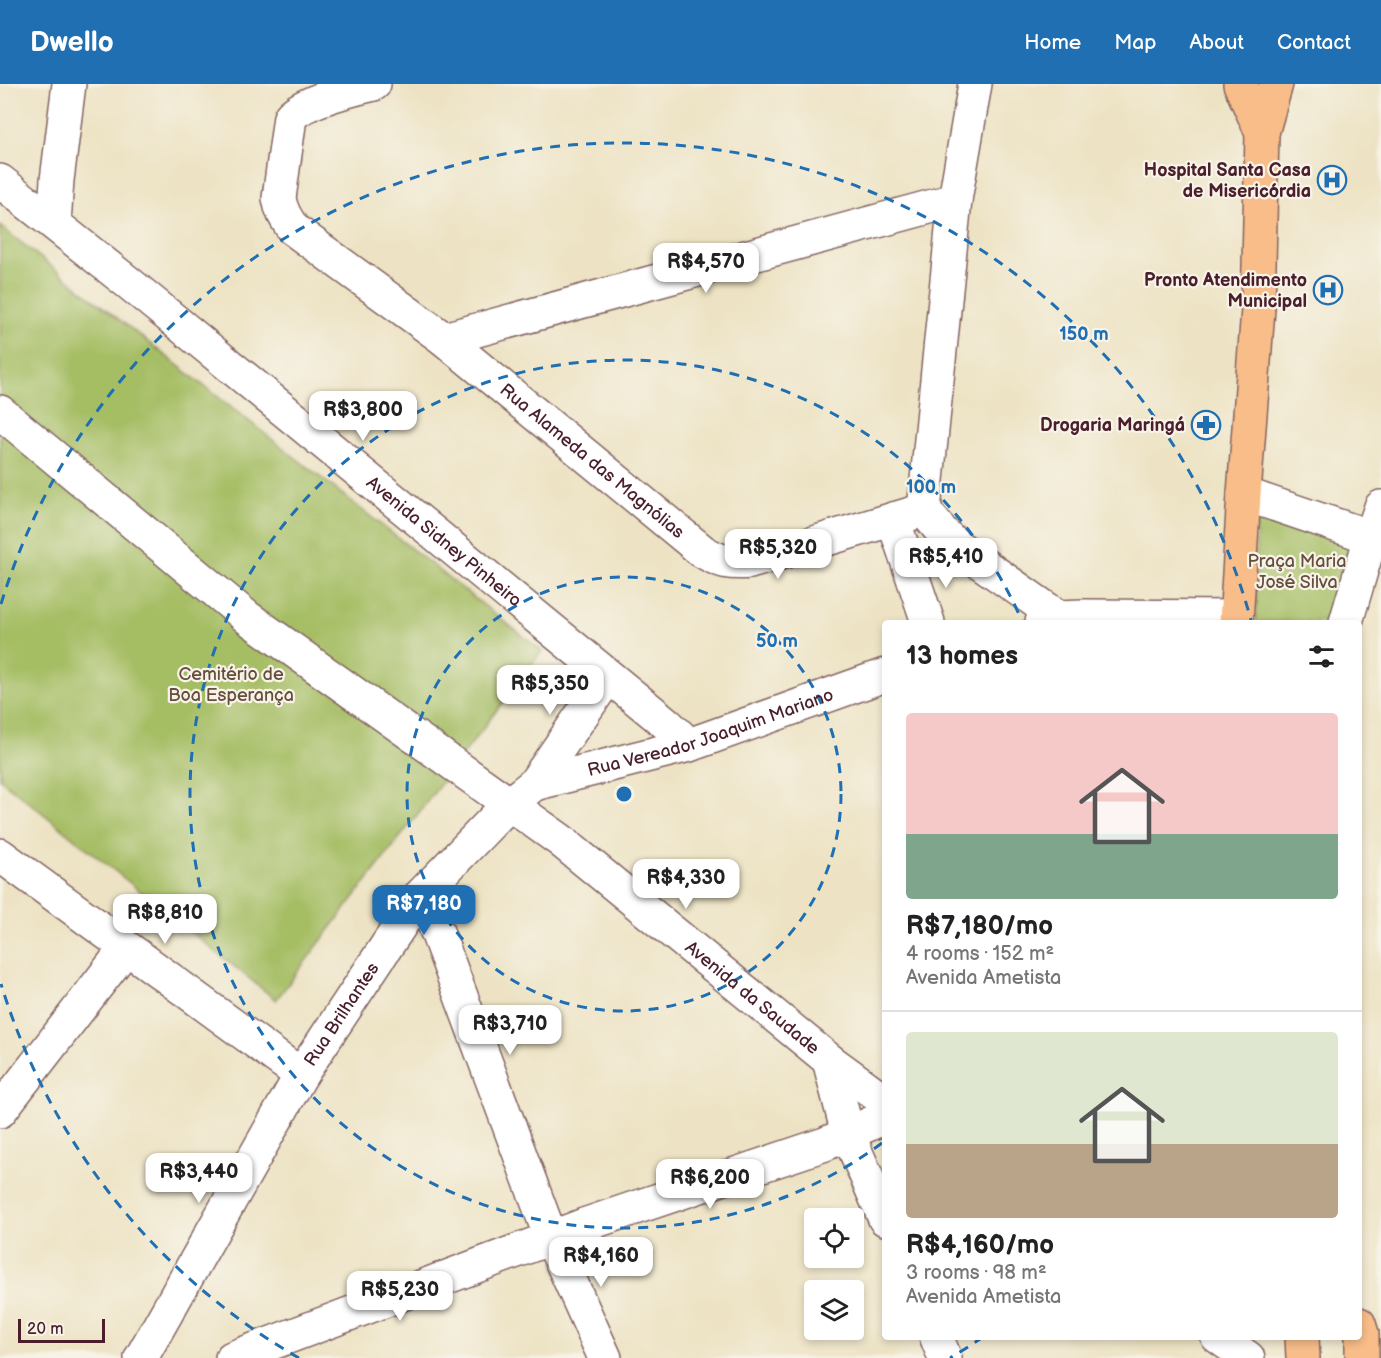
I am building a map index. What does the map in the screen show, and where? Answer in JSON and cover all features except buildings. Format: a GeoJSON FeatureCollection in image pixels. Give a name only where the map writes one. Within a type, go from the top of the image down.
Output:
{"type":"FeatureCollection","features":[{"type":"Feature","properties":{"kind":"main road"},"geometry":{"type":"LineString","coordinates":[[1240,84],[1262,133]]}},
{"type":"Feature","properties":{"kind":"main road"},"geometry":{"type":"LineString","coordinates":[[1236,620],[1257,309],[1262,133],[1276,84]]}},
{"type":"Feature","properties":{"kind":"main road"},"geometry":{"type":"LineString","coordinates":[[1302,1340],[1304,1358]]}},
{"type":"Feature","properties":{"kind":"main road"},"geometry":{"type":"LineString","coordinates":[[1362,1340],[1362,1358]]}},
{"type":"Feature","properties":{"kind":"street"},"geometry":{"type":"LineString","coordinates":[[54,223],[69,84]]}},
{"type":"Feature","properties":{"kind":"street","name":"Rua Alameda das Magnólias"},"geometry":{"type":"LineString","coordinates":[[374,84],[303,107],[290,117],[279,198],[284,216],[293,228],[444,339],[713,558],[736,564],[750,562],[906,515]]}},
{"type":"Feature","properties":{"kind":"street"},"geometry":{"type":"LineString","coordinates":[[928,620],[906,515],[975,84]]}},
{"type":"Feature","properties":{"kind":"street","name":"Avenida Sidney Pinheiro"},"geometry":{"type":"LineString","coordinates":[[0,181],[667,724],[689,745]]}},
{"type":"Feature","properties":{"kind":"street"},"geometry":{"type":"LineString","coordinates":[[444,339],[955,200]]}},
{"type":"Feature","properties":{"kind":"street","name":"Avenida da Saudade"},"geometry":{"type":"LineString","coordinates":[[0,412],[248,618],[560,840],[829,1060],[882,1099]]}},
{"type":"Feature","properties":{"kind":"street"},"geometry":{"type":"LineString","coordinates":[[1244,494],[1376,522],[1347,620]]}},
{"type":"Feature","properties":{"kind":"street"},"geometry":{"type":"LineString","coordinates":[[906,515],[943,533],[1050,620],[1083,616],[1236,620]]}},
{"type":"Feature","properties":{"kind":"street"},"geometry":{"type":"LineString","coordinates":[[906,515],[1022,620]]}},
{"type":"Feature","properties":{"kind":"street","name":"Rua Brilhantes"},"geometry":{"type":"LineString","coordinates":[[141,1358],[301,1076],[419,897],[509,804],[534,784],[608,676]]}},
{"type":"Feature","properties":{"kind":"street","name":"Rua Vereador Joaquim Mariano"},"geometry":{"type":"LineString","coordinates":[[534,784],[689,745],[882,676]]}},
{"type":"Feature","properties":{"kind":"street"},"geometry":{"type":"LineString","coordinates":[[0,855],[301,1076]]}},
{"type":"Feature","properties":{"kind":"street"},"geometry":{"type":"LineString","coordinates":[[419,897],[433,921],[551,1238],[605,1358]]}},
{"type":"Feature","properties":{"kind":"street"},"geometry":{"type":"LineString","coordinates":[[0,1111],[126,948]]}},
{"type":"Feature","properties":{"kind":"street"},"geometry":{"type":"LineString","coordinates":[[829,1060],[848,1134],[882,1212]]}},
{"type":"Feature","properties":{"kind":"street"},"geometry":{"type":"LineString","coordinates":[[250,1354],[584,1224],[814,1148],[882,1118]]}},
{"type":"Feature","properties":{"kind":"street"},"geometry":{"type":"LineString","coordinates":[[938,1340],[945,1358]]}},
{"type":"Feature","properties":{"kind":"street"},"geometry":{"type":"LineString","coordinates":[[1223,1340],[1248,1358]]}},
{"type":"Feature","properties":{"kind":"green space","name":"Cemitério de Boa Esperança"},"geometry":{"type":"Polygon","coordinates":[[[0,226],[542,651],[276,1000],[0,779],[0,226]]]}},
{"type":"Feature","properties":{"kind":"green space","name":"Praça Maria José Silva"},"geometry":{"type":"Polygon","coordinates":[[[1256,510],[1350,544],[1326,620],[1256,620],[1256,510]]]}},
{"type":"Feature","properties":{"kind":"place","name":"Hospital Santa Casa de Misericórdia"},"geometry":{"type":"Point","coordinates":[1332,180]}},
{"type":"Feature","properties":{"kind":"place","name":"Pronto Atendimento Municipal"},"geometry":{"type":"Point","coordinates":[1328,290]}},
{"type":"Feature","properties":{"kind":"place","name":"Drogaria Maringá"},"geometry":{"type":"Point","coordinates":[1206,425]}}]}
